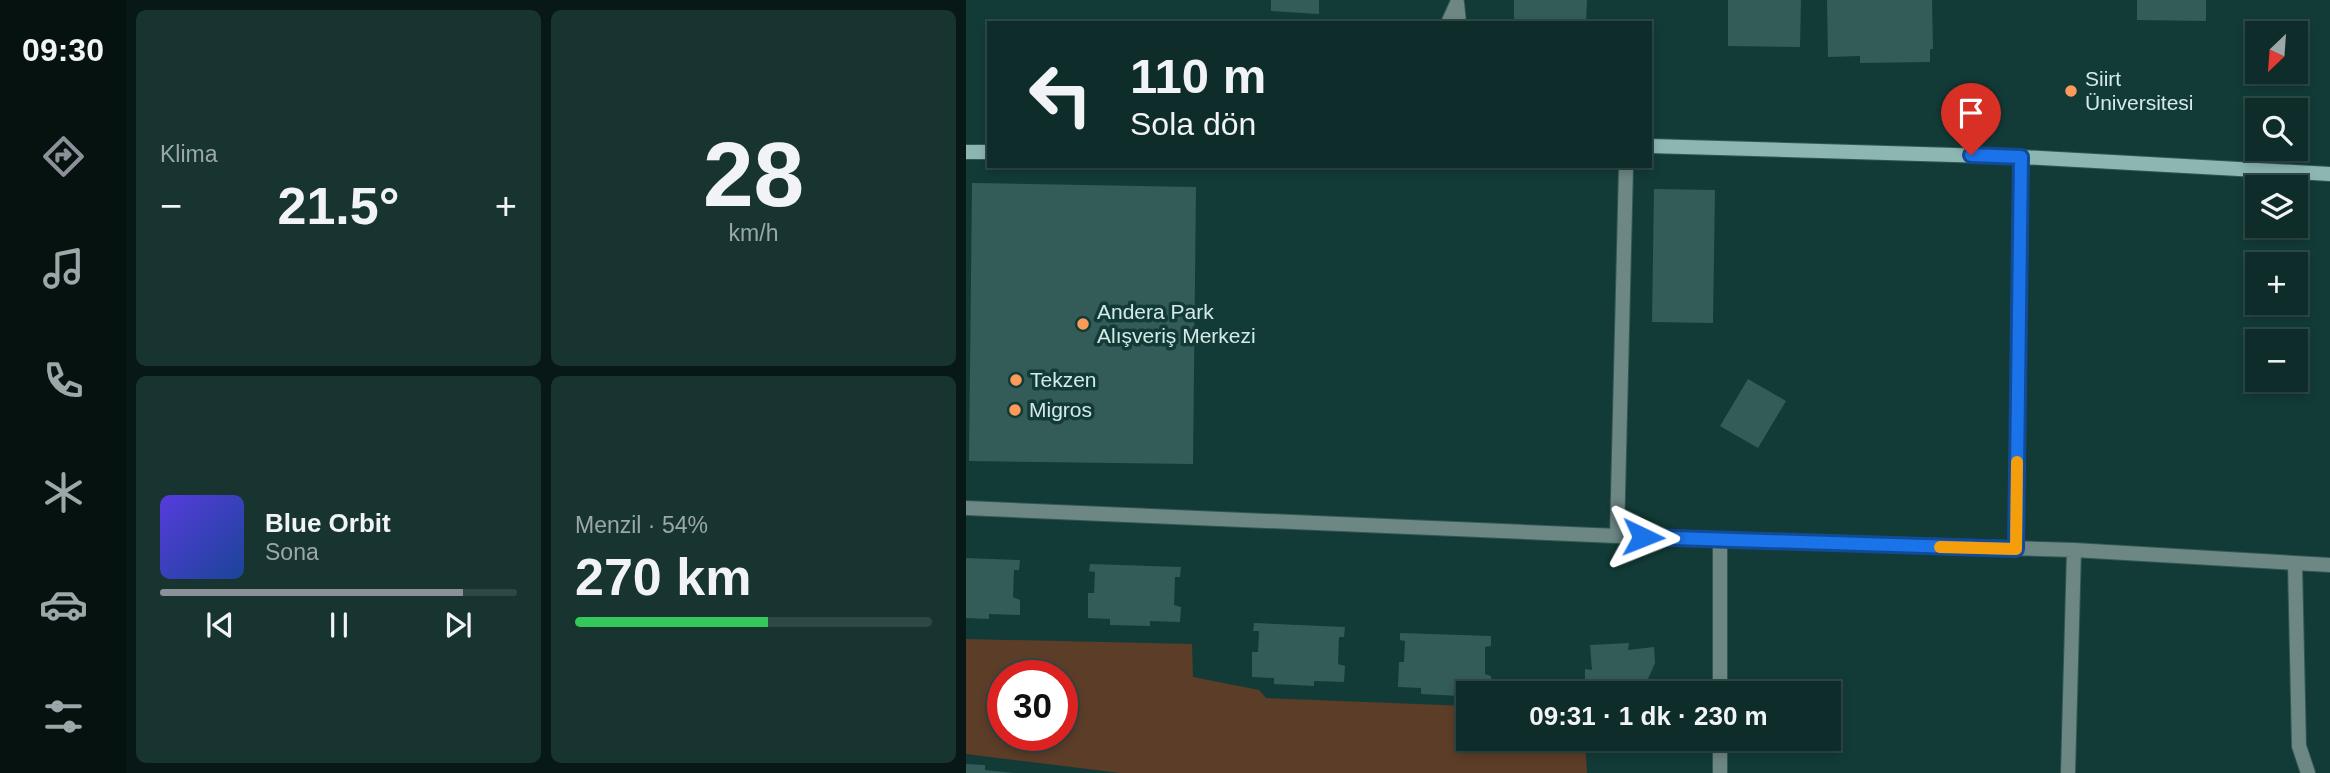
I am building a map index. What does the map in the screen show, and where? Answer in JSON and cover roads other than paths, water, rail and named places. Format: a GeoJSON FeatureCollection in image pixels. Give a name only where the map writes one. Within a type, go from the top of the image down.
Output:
{"type":"FeatureCollection","features":[{"type":"Feature","properties":{"kind":"street"},"geometry":{"type":"LineString","coordinates":[[1449,21],[1457,1]]}},
{"type":"Feature","properties":{"kind":"street"},"geometry":{"type":"LineString","coordinates":[[1457,1],[1459,21]]}},
{"type":"Feature","properties":{"kind":"street"},"geometry":{"type":"LineString","coordinates":[[1652,146],[2021,157],[2330,174]]}},
{"type":"Feature","properties":{"kind":"street"},"geometry":{"type":"LineString","coordinates":[[966,152],[987,152]]}},
{"type":"Feature","properties":{"kind":"street"},"geometry":{"type":"LineString","coordinates":[[2016,549],[2021,157]]}},
{"type":"Feature","properties":{"kind":"street"},"geometry":{"type":"LineString","coordinates":[[1617,536],[1626,168]]}},
{"type":"Feature","properties":{"kind":"street"},"geometry":{"type":"LineString","coordinates":[[966,508],[1617,536],[2074,550],[2330,565]]}},
{"type":"Feature","properties":{"kind":"street"},"geometry":{"type":"LineString","coordinates":[[1720,539],[1720,681]]}},
{"type":"Feature","properties":{"kind":"street"},"geometry":{"type":"LineString","coordinates":[[2068,773],[2074,550]]}},
{"type":"Feature","properties":{"kind":"street"},"geometry":{"type":"LineString","coordinates":[[2295,564],[2299,746],[2308,773]]}},
{"type":"Feature","properties":{"kind":"street"},"geometry":{"type":"LineString","coordinates":[[1720,751],[1720,773]]}},
{"type":"Feature","properties":{"kind":"place","name":"Siirt Üniversitesi"},"geometry":{"type":"Point","coordinates":[2071,91]}},
{"type":"Feature","properties":{"kind":"place","name":"Andera Park Alışveriş Merkezi"},"geometry":{"type":"Point","coordinates":[1083,324]}},
{"type":"Feature","properties":{"kind":"place","name":"Tekzen"},"geometry":{"type":"Point","coordinates":[1016,380]}},
{"type":"Feature","properties":{"kind":"place","name":"Migros"},"geometry":{"type":"Point","coordinates":[1015,410]}}]}
